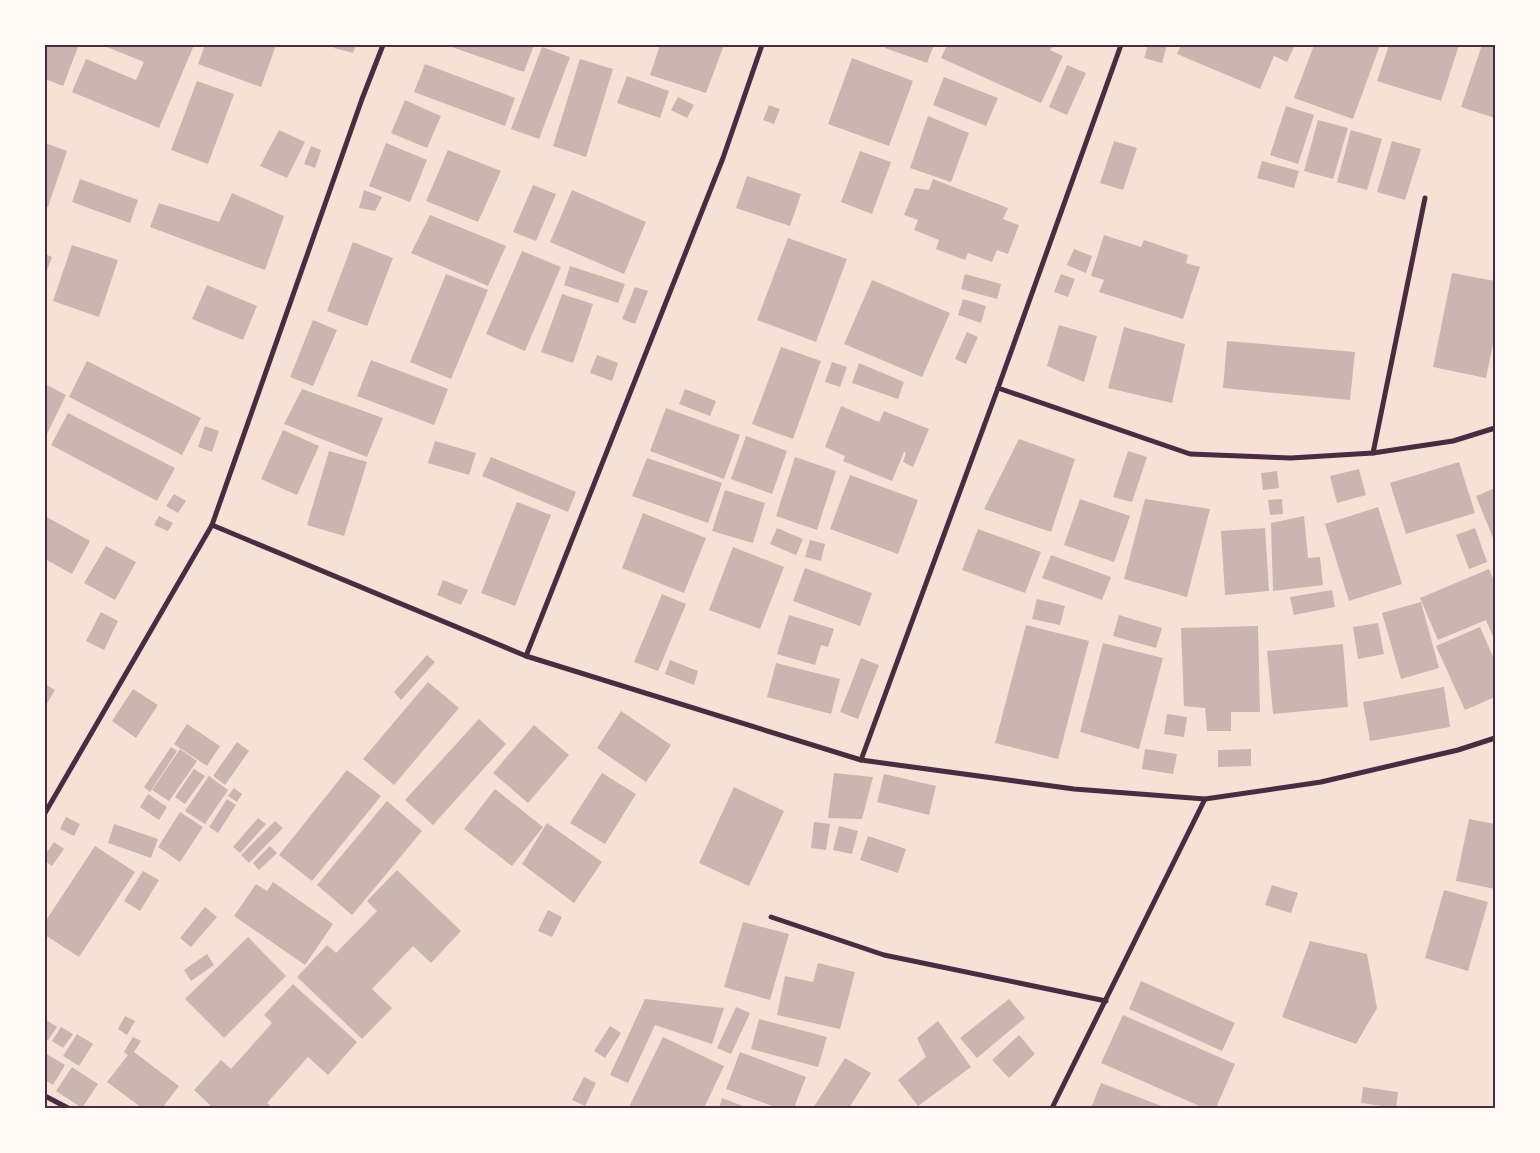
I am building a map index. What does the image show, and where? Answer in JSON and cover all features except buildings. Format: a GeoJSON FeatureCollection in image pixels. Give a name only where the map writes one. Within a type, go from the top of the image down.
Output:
{"type":"FeatureCollection","features":[{"type":"Feature","properties":{"kind":"street"},"geometry":{"type":"LineString","coordinates":[[45,813],[212,525],[362,99],[383,45]]}},
{"type":"Feature","properties":{"kind":"street"},"geometry":{"type":"LineString","coordinates":[[526,656],[722,158],[762,45]]}},
{"type":"Feature","properties":{"kind":"street"},"geometry":{"type":"LineString","coordinates":[[861,760],[998,388],[1121,45]]}},
{"type":"Feature","properties":{"kind":"street"},"geometry":{"type":"LineString","coordinates":[[1373,453],[1425,198]]}},
{"type":"Feature","properties":{"kind":"street"},"geometry":{"type":"LineString","coordinates":[[998,388],[1190,454],[1291,458],[1373,453],[1453,441],[1495,428]]}},
{"type":"Feature","properties":{"kind":"street"},"geometry":{"type":"LineString","coordinates":[[212,525],[526,656],[861,760],[1074,789],[1205,799],[1321,782],[1458,750],[1495,738]]}},
{"type":"Feature","properties":{"kind":"street"},"geometry":{"type":"LineString","coordinates":[[1052,1108],[1205,799]]}},
{"type":"Feature","properties":{"kind":"street"},"geometry":{"type":"LineString","coordinates":[[771,917],[884,955],[1106,1002]]}},
{"type":"Feature","properties":{"kind":"street"},"geometry":{"type":"LineString","coordinates":[[45,1096],[68,1108]]}}]}
